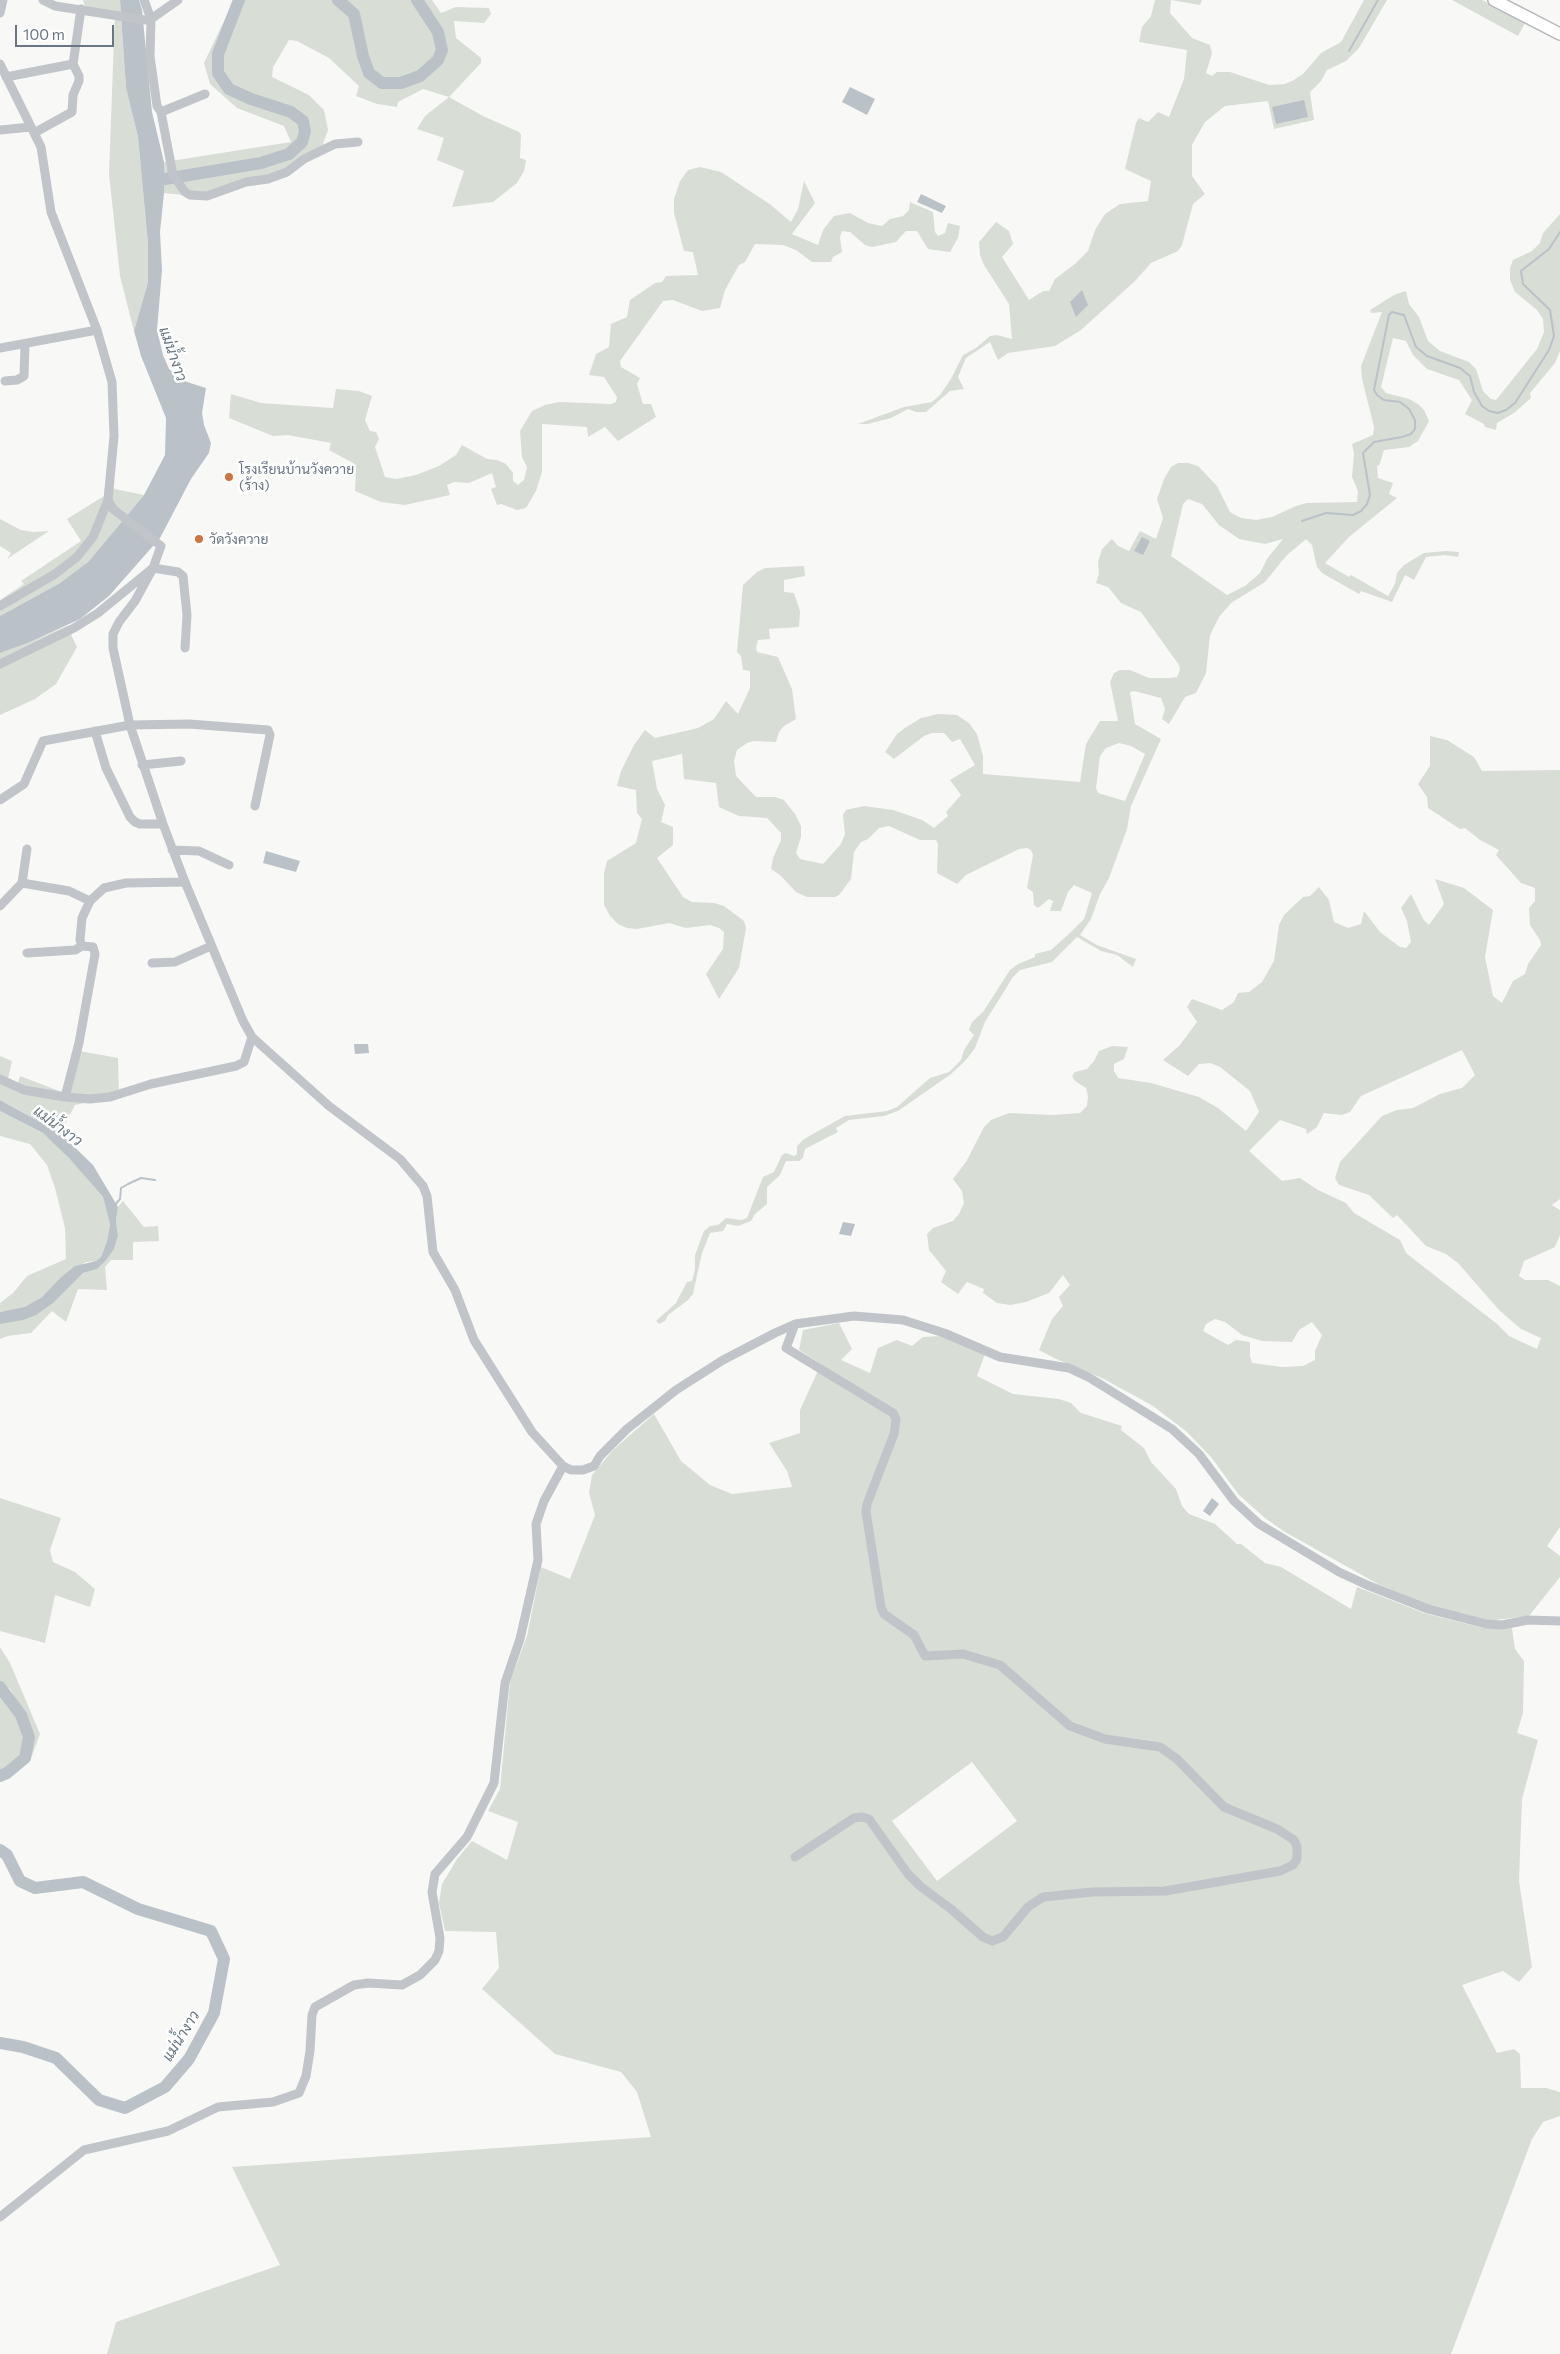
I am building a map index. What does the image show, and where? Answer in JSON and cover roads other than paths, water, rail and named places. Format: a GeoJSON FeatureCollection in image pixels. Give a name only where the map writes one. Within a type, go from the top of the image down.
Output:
{"type":"FeatureCollection","features":[{"type":"Feature","properties":{"kind":"main road"},"geometry":{"type":"LineString","coordinates":[[1494,0],[1560,34]]}},
{"type":"Feature","properties":{"kind":"street"},"geometry":{"type":"LineString","coordinates":[[0,13],[3,0]]}},
{"type":"Feature","properties":{"kind":"street"},"geometry":{"type":"LineString","coordinates":[[44,0],[55,6],[148,20],[178,0]]}},
{"type":"Feature","properties":{"kind":"street"},"geometry":{"type":"LineString","coordinates":[[144,0],[148,20],[150,56],[157,106],[161,112],[173,174],[178,183],[190,195],[207,196],[246,182],[268,179],[287,172],[304,159],[335,144],[358,142]]}},
{"type":"Feature","properties":{"kind":"street"},"geometry":{"type":"LineString","coordinates":[[0,130],[32,130],[72,112],[73,95],[79,81],[73,64],[82,9]]}},
{"type":"Feature","properties":{"kind":"street"},"geometry":{"type":"LineString","coordinates":[[0,64],[41,147],[51,212],[97,330],[112,382],[114,436],[108,500],[93,536],[77,556],[59,571],[0,606]]}},
{"type":"Feature","properties":{"kind":"street"},"geometry":{"type":"LineString","coordinates":[[6,77],[73,64]]}},
{"type":"Feature","properties":{"kind":"street"},"geometry":{"type":"LineString","coordinates":[[161,112],[205,94]]}},
{"type":"Feature","properties":{"kind":"street"},"geometry":{"type":"LineString","coordinates":[[0,348],[25,345],[97,330]]}},
{"type":"Feature","properties":{"kind":"street"},"geometry":{"type":"LineString","coordinates":[[5,381],[17,380],[24,376],[25,345]]}},
{"type":"Feature","properties":{"kind":"street"},"geometry":{"type":"LineString","coordinates":[[108,500],[113,509],[161,546],[153,568],[135,601],[113,634],[113,648],[130,725],[172,850],[211,946],[252,1037],[329,1106],[400,1159],[423,1186],[427,1196],[433,1252],[455,1290],[474,1340],[532,1432],[562,1466],[572,1470],[583,1470],[594,1466],[600,1456],[627,1428],[676,1390],[723,1360],[795,1324],[854,1316],[903,1320],[944,1333],[1000,1357],[1069,1368],[1123,1397],[1172,1429],[1199,1454],[1247,1514],[1259,1524],[1366,1586],[1428,1609],[1486,1624],[1502,1625],[1528,1620],[1560,1621]]}},
{"type":"Feature","properties":{"kind":"street"},"geometry":{"type":"LineString","coordinates":[[0,664],[74,628],[98,613],[153,568],[178,572],[183,576],[186,614],[185,648]]}},
{"type":"Feature","properties":{"kind":"street"},"geometry":{"type":"LineString","coordinates":[[0,800],[24,784],[43,741],[130,725],[189,724],[268,730],[270,735],[255,806]]}},
{"type":"Feature","properties":{"kind":"street"},"geometry":{"type":"LineString","coordinates":[[95,731],[109,776],[130,817],[140,824],[163,824]]}},
{"type":"Feature","properties":{"kind":"street"},"geometry":{"type":"LineString","coordinates":[[142,765],[181,761]]}},
{"type":"Feature","properties":{"kind":"street"},"geometry":{"type":"LineString","coordinates":[[0,906],[22,883],[28,849]]}},
{"type":"Feature","properties":{"kind":"street"},"geometry":{"type":"LineString","coordinates":[[172,850],[199,851],[229,865]]}},
{"type":"Feature","properties":{"kind":"street"},"geometry":{"type":"LineString","coordinates":[[82,946],[80,933],[82,918],[90,901],[104,888],[126,883],[184,882]]}},
{"type":"Feature","properties":{"kind":"street"},"geometry":{"type":"LineString","coordinates":[[22,883],[69,891],[90,901]]}},
{"type":"Feature","properties":{"kind":"street"},"geometry":{"type":"LineString","coordinates":[[27,953],[75,950],[82,946],[93,947],[96,954],[79,1043],[65,1097]]}},
{"type":"Feature","properties":{"kind":"street"},"geometry":{"type":"LineString","coordinates":[[152,962],[175,962],[211,946]]}},
{"type":"Feature","properties":{"kind":"street"},"geometry":{"type":"LineString","coordinates":[[0,1079],[24,1090],[65,1097],[90,1099],[110,1097],[151,1084],[236,1066],[244,1062],[252,1037]]}},
{"type":"Feature","properties":{"kind":"street"},"geometry":{"type":"LineString","coordinates":[[795,1324],[786,1348],[893,1413],[896,1419],[894,1434],[867,1504],[866,1512],[881,1607],[884,1614],[914,1635],[925,1656],[962,1654],[1000,1665],[1070,1726],[1105,1738],[1160,1747],[1177,1759],[1224,1807],[1277,1828],[1294,1840],[1297,1847],[1297,1859],[1293,1865],[1280,1871],[1165,1891],[1092,1892],[1043,1897],[1028,1906],[1003,1937],[992,1940],[983,1937],[914,1880],[869,1819],[854,1818],[795,1857]]}},
{"type":"Feature","properties":{"kind":"street"},"geometry":{"type":"LineString","coordinates":[[0,2217],[84,2150],[108,2143],[149,2137],[168,2131],[218,2107],[273,2102],[299,2093],[306,2076],[310,2051],[312,2015],[315,2007],[354,1985],[368,1983],[402,1985],[420,1975],[435,1960],[439,1951],[440,1938],[432,1892],[435,1874],[467,1837],[494,1783],[505,1683],[520,1639],[538,1560],[536,1524],[544,1501],[562,1466]]}},
{"type":"Feature","properties":{"kind":"waterway"},"geometry":{"type":"LineString","coordinates":[[153,181],[261,163],[289,154],[302,142],[305,131],[303,121],[291,112],[251,99],[229,89],[218,73],[218,54],[239,0]]}},
{"type":"Feature","properties":{"kind":"waterway"},"geometry":{"type":"LineString","coordinates":[[338,0],[354,14],[363,56],[369,73],[382,83],[401,83],[420,76],[438,60],[442,50],[438,32],[417,0]]}},
{"type":"Feature","properties":{"kind":"waterway"},"geometry":{"type":"LineString","coordinates":[[1349,51],[1378,0]]}},
{"type":"Feature","properties":{"kind":"waterway"},"geometry":{"type":"LineString","coordinates":[[1302,521],[1326,513],[1353,515],[1361,511],[1367,504],[1370,495],[1363,453],[1374,442],[1402,437],[1411,434],[1415,429],[1415,420],[1409,409],[1400,402],[1384,400],[1374,390],[1389,315],[1392,312],[1404,315],[1416,347],[1427,356],[1460,368],[1470,376],[1474,392],[1482,406],[1489,411],[1498,413],[1515,403],[1549,350],[1554,336],[1550,310],[1523,284],[1521,271],[1549,249],[1560,232]]}},
{"type":"Feature","properties":{"kind":"waterway"},"geometry":{"type":"LineString","coordinates":[[114,1206],[120,1199],[121,1188],[141,1178],[155,1180]]}},
{"type":"Feature","properties":{"kind":"waterway","name":"แม่น้ำงาว"},"geometry":{"type":"LineString","coordinates":[[0,1687],[21,1715],[29,1737],[25,1758],[7,1773],[0,1776]]}},
{"type":"Feature","properties":{"kind":"waterway","name":"แม่น้ำงาว"},"geometry":{"type":"LineString","coordinates":[[0,1850],[7,1855],[20,1881],[35,1888],[83,1882],[138,1909],[211,1931],[224,1959],[214,2013],[189,2059],[165,2087],[125,2108],[99,2100],[56,2058],[23,2047],[0,2043]]}},
{"type":"Feature","properties":{"kind":"place","name":"โรงเรียนบ้านวังควาย (ร้าง)"},"geometry":{"type":"Point","coordinates":[229,477]}},
{"type":"Feature","properties":{"kind":"place","name":"วัดวังควาย"},"geometry":{"type":"Point","coordinates":[199,539]}}]}
